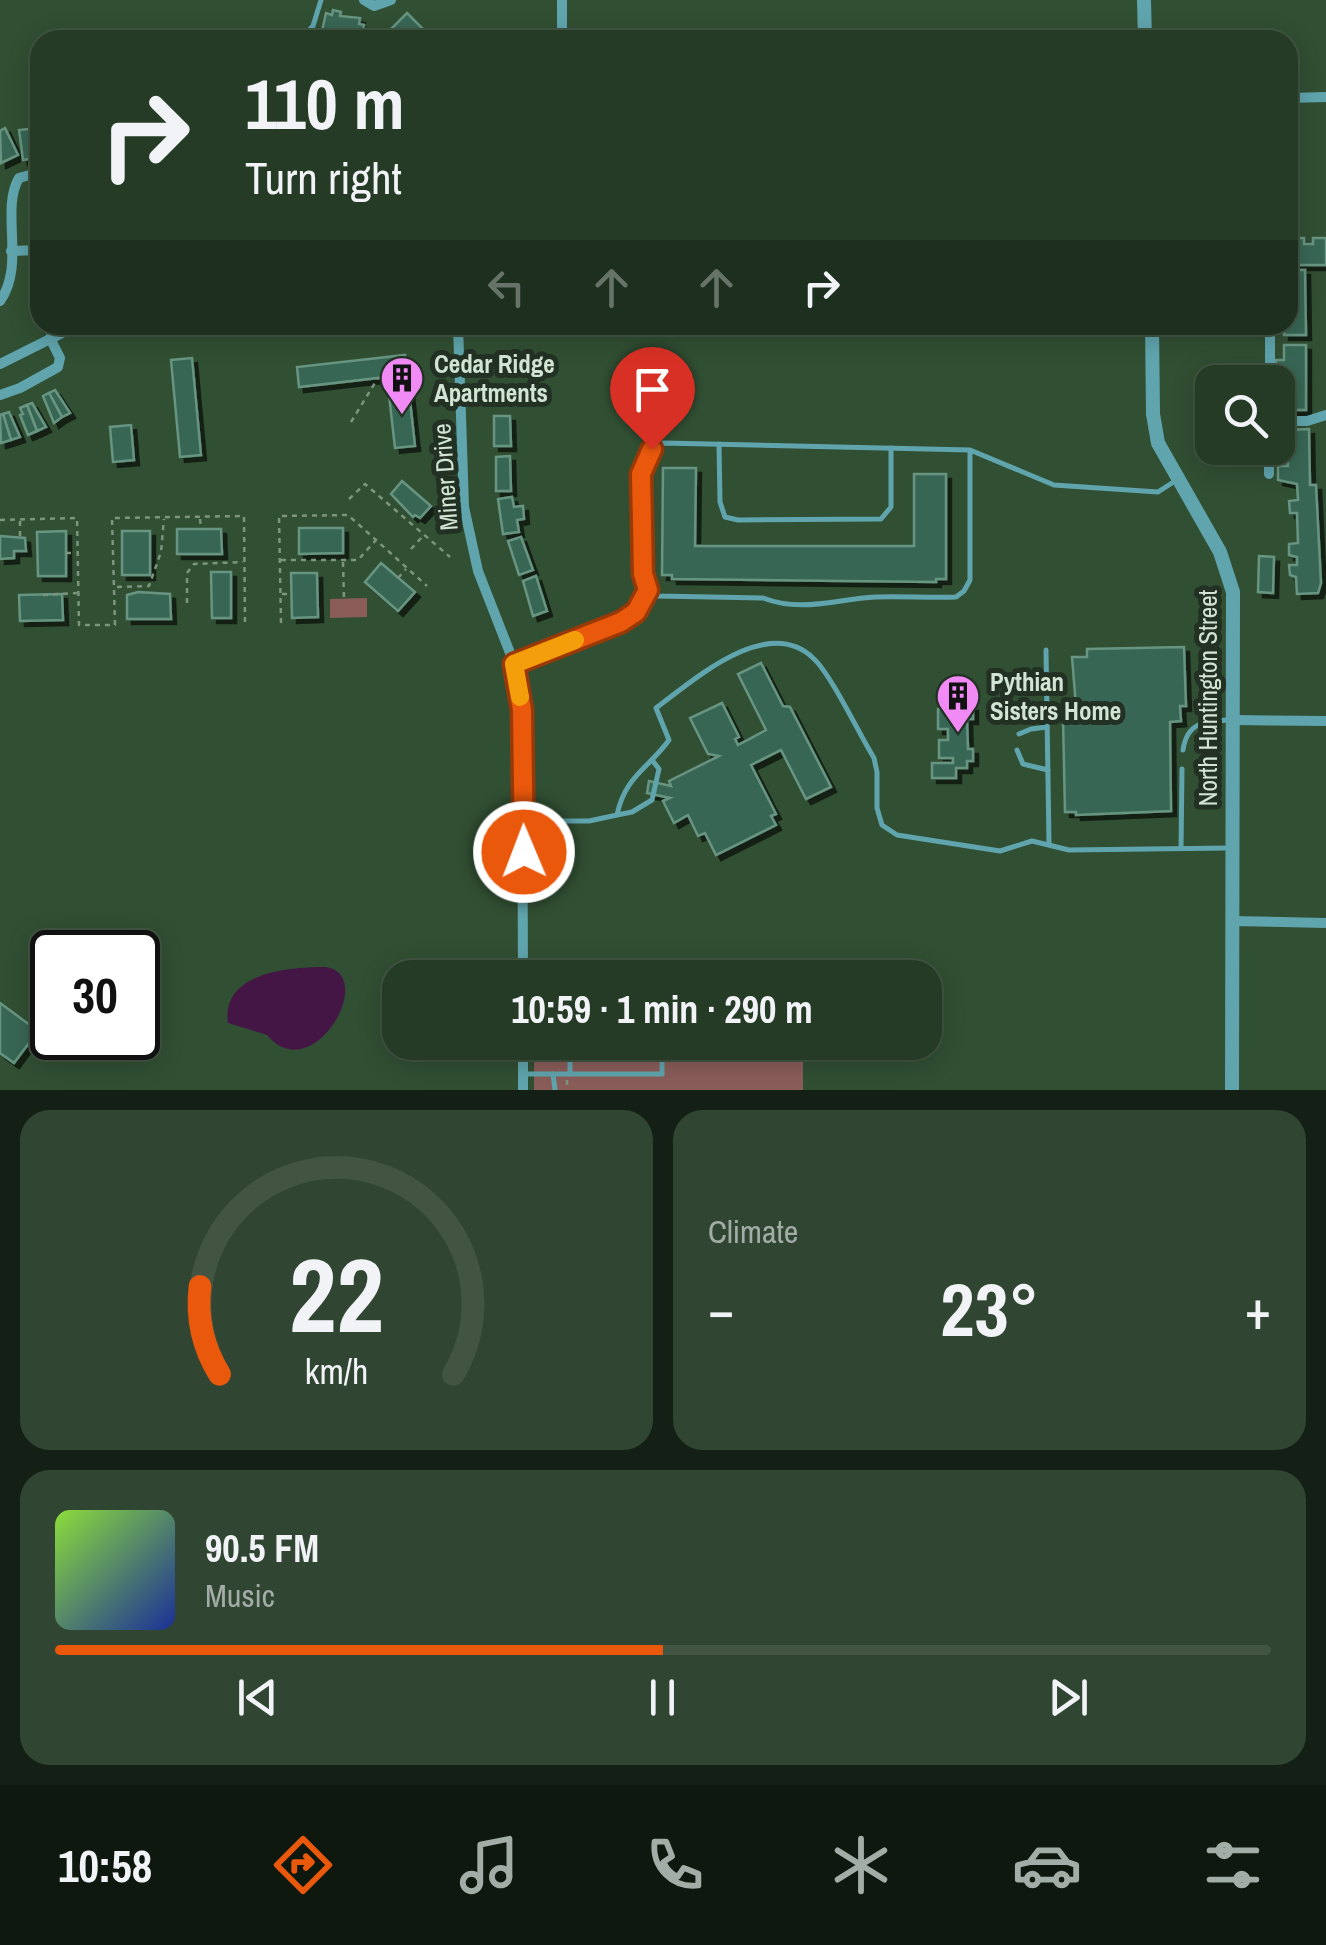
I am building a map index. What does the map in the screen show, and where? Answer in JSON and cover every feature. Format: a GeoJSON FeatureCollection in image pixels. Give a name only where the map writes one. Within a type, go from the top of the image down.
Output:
{"type":"FeatureCollection","features":[{"type":"Feature","properties":{"kind":"street"},"geometry":{"type":"LineString","coordinates":[[364,0],[374,6],[391,0]]}},
{"type":"Feature","properties":{"kind":"street"},"geometry":{"type":"LineString","coordinates":[[562,0],[562,30]]}},
{"type":"Feature","properties":{"kind":"street"},"geometry":{"type":"LineString","coordinates":[[1144,0],[1145,30]]}},
{"type":"Feature","properties":{"kind":"street"},"geometry":{"type":"LineString","coordinates":[[1298,98],[1326,97]]}},
{"type":"Feature","properties":{"kind":"street"},"geometry":{"type":"LineString","coordinates":[[0,301],[10,283],[11,192],[19,178],[30,175]]}},
{"type":"Feature","properties":{"kind":"street"},"geometry":{"type":"LineString","coordinates":[[12,251],[30,250]]}},
{"type":"Feature","properties":{"kind":"street"},"geometry":{"type":"LineString","coordinates":[[1,362],[56,335]]}},
{"type":"Feature","properties":{"kind":"street","name":"Miner Drive"},"geometry":{"type":"LineString","coordinates":[[458,335],[464,506],[478,571],[514,664],[522,710],[523,960]]}},
{"type":"Feature","properties":{"kind":"street","name":"North Huntington Street"},"geometry":{"type":"LineString","coordinates":[[1152,335],[1153,414],[1158,443],[1220,552],[1233,592],[1232,1090]]}},
{"type":"Feature","properties":{"kind":"street"},"geometry":{"type":"LineString","coordinates":[[1270,335],[1270,365]]}},
{"type":"Feature","properties":{"kind":"street"},"geometry":{"type":"LineString","coordinates":[[0,395],[58,367],[60,358],[50,338]]}},
{"type":"Feature","properties":{"kind":"street"},"geometry":{"type":"LineString","coordinates":[[1295,421],[1326,414]]}},
{"type":"Feature","properties":{"kind":"street"},"geometry":{"type":"LineString","coordinates":[[1269,465],[1269,474]]}},
{"type":"Feature","properties":{"kind":"street"},"geometry":{"type":"LineString","coordinates":[[1232,720],[1326,722]]}},
{"type":"Feature","properties":{"kind":"street"},"geometry":{"type":"LineString","coordinates":[[1231,922],[1326,923]]}},
{"type":"Feature","properties":{"kind":"street"},"geometry":{"type":"LineString","coordinates":[[523,1060],[523,1090]]}},
{"type":"Feature","properties":{"kind":"lane"},"geometry":{"type":"LineString","coordinates":[[309,30],[321,0]]}},
{"type":"Feature","properties":{"kind":"lane"},"geometry":{"type":"LineString","coordinates":[[970,450],[970,580],[956,597],[873,597],[821,606],[777,603],[763,598],[658,596],[648,590],[643,574],[641,474],[652,449],[664,443],[970,450],[1054,485],[1158,492],[1178,479]]}},
{"type":"Feature","properties":{"kind":"lane"},"geometry":{"type":"LineString","coordinates":[[719,444],[720,502],[724,517],[738,520],[882,519],[892,507],[890,448]]}},
{"type":"Feature","properties":{"kind":"lane"},"geometry":{"type":"LineString","coordinates":[[514,664],[621,622],[636,612],[648,590]]}},
{"type":"Feature","properties":{"kind":"lane"},"geometry":{"type":"LineString","coordinates":[[616,815],[628,785],[670,740],[656,708],[710,667],[772,641],[796,646],[815,659],[874,758],[882,825],[897,835],[1000,852],[1032,841],[1069,850],[1231,848]]}},
{"type":"Feature","properties":{"kind":"lane"},"geometry":{"type":"LineString","coordinates":[[1046,650],[1049,843]]}},
{"type":"Feature","properties":{"kind":"lane"},"geometry":{"type":"LineString","coordinates":[[1183,750],[1184,739],[1194,726],[1232,720]]}},
{"type":"Feature","properties":{"kind":"lane"},"geometry":{"type":"LineString","coordinates":[[1019,734],[1048,726]]}},
{"type":"Feature","properties":{"kind":"lane"},"geometry":{"type":"LineString","coordinates":[[1018,750],[1023,764],[1048,770]]}},
{"type":"Feature","properties":{"kind":"lane"},"geometry":{"type":"LineString","coordinates":[[524,821],[588,821],[632,812],[652,800],[658,769],[651,760]]}},
{"type":"Feature","properties":{"kind":"lane"},"geometry":{"type":"LineString","coordinates":[[1181,848],[1182,768]]}},
{"type":"Feature","properties":{"kind":"lane"},"geometry":{"type":"LineString","coordinates":[[570,1060],[570,1074]]}},
{"type":"Feature","properties":{"kind":"lane"},"geometry":{"type":"LineString","coordinates":[[523,1074],[662,1074],[662,1060]]}},
{"type":"Feature","properties":{"kind":"lane"},"geometry":{"type":"LineString","coordinates":[[553,1074],[555,1090]]}},
{"type":"Feature","properties":{"kind":"path"},"geometry":{"type":"LineString","coordinates":[[351,422],[378,378]]}},
{"type":"Feature","properties":{"kind":"path"},"geometry":{"type":"LineString","coordinates":[[349,499],[365,484],[450,557]]}},
{"type":"Feature","properties":{"kind":"path"},"geometry":{"type":"LineString","coordinates":[[387,502],[392,496]]}},
{"type":"Feature","properties":{"kind":"path"},"geometry":{"type":"LineString","coordinates":[[281,623],[279,516],[348,515],[427,586]]}},
{"type":"Feature","properties":{"kind":"path"},"geometry":{"type":"LineString","coordinates":[[0,520],[77,518],[79,626],[115,625],[112,518],[244,516],[245,622]]}},
{"type":"Feature","properties":{"kind":"path"},"geometry":{"type":"LineString","coordinates":[[410,523],[417,516]]}},
{"type":"Feature","properties":{"kind":"path"},"geometry":{"type":"LineString","coordinates":[[200,517],[200,529]]}},
{"type":"Feature","properties":{"kind":"path"},"geometry":{"type":"LineString","coordinates":[[114,588],[149,589],[162,552],[164,518]]}},
{"type":"Feature","properties":{"kind":"path"},"geometry":{"type":"LineString","coordinates":[[20,520],[20,538]]}},
{"type":"Feature","properties":{"kind":"path"},"geometry":{"type":"LineString","coordinates":[[411,549],[424,534]]}},
{"type":"Feature","properties":{"kind":"path"},"geometry":{"type":"LineString","coordinates":[[280,560],[358,560],[376,540]]}},
{"type":"Feature","properties":{"kind":"path"},"geometry":{"type":"LineString","coordinates":[[113,552],[122,552]]}},
{"type":"Feature","properties":{"kind":"path"},"geometry":{"type":"LineString","coordinates":[[66,554],[78,553]]}},
{"type":"Feature","properties":{"kind":"path"},"geometry":{"type":"LineString","coordinates":[[343,560],[344,598]]}},
{"type":"Feature","properties":{"kind":"path"},"geometry":{"type":"LineString","coordinates":[[187,604],[186,573],[194,564],[244,562]]}},
{"type":"Feature","properties":{"kind":"path"},"geometry":{"type":"LineString","coordinates":[[398,578],[407,568]]}},
{"type":"Feature","properties":{"kind":"path"},"geometry":{"type":"LineString","coordinates":[[43,595],[78,593]]}},
{"type":"Feature","properties":{"kind":"path"},"geometry":{"type":"LineString","coordinates":[[280,594],[292,594]]}},
{"type":"Feature","properties":{"kind":"shaded area"},"geometry":{"type":"Polygon","coordinates":[[[367,598],[367,617],[330,618],[330,599],[367,598]]]}},
{"type":"Feature","properties":{"kind":"shaded area"},"geometry":{"type":"Polygon","coordinates":[[[325,967],[340,974],[345,988],[343,1006],[320,1039],[303,1048],[285,1048],[267,1035],[228,1023],[229,1006],[246,983],[277,971],[325,967]]]}},
{"type":"Feature","properties":{"kind":"shaded area"},"geometry":{"type":"Polygon","coordinates":[[[534,1060],[803,1060],[803,1090],[534,1090],[534,1060]]]}},
{"type":"Feature","properties":{"kind":"building"},"geometry":{"type":"Polygon","coordinates":[[[333,10],[341,12],[340,16],[360,18],[363,30],[322,30],[326,13],[332,15],[333,10]]]}},
{"type":"Feature","properties":{"kind":"building"},"geometry":{"type":"Polygon","coordinates":[[[407,13],[423,29],[422,30],[390,30],[407,13]]]}},
{"type":"Feature","properties":{"kind":"building"},"geometry":{"type":"Polygon","coordinates":[[[5,128],[18,155],[1,163],[0,131],[5,128]]]}},
{"type":"Feature","properties":{"kind":"building"},"geometry":{"type":"Polygon","coordinates":[[[30,129],[30,159],[23,160],[19,130],[30,129]]]}},
{"type":"Feature","properties":{"kind":"building"},"geometry":{"type":"Polygon","coordinates":[[[1298,238],[1304,238],[1304,244],[1313,244],[1313,238],[1326,238],[1326,265],[1298,265],[1298,238]]]}},
{"type":"Feature","properties":{"kind":"building"},"geometry":{"type":"Polygon","coordinates":[[[1298,270],[1305,270],[1306,335],[1298,335],[1298,270]]]}},
{"type":"Feature","properties":{"kind":"building"},"geometry":{"type":"Polygon","coordinates":[[[1284,345],[1306,345],[1306,410],[1295,410],[1295,365],[1276,365],[1276,360],[1284,360],[1284,345]]]}},
{"type":"Feature","properties":{"kind":"building","name":"Cedar Ridge Apartments"},"geometry":{"type":"Polygon","coordinates":[[[405,355],[415,446],[395,448],[387,377],[299,387],[297,367],[405,355]]]}},
{"type":"Feature","properties":{"kind":"building"},"geometry":{"type":"Polygon","coordinates":[[[192,358],[201,455],[180,457],[171,360],[192,358]]]}},
{"type":"Feature","properties":{"kind":"building"},"geometry":{"type":"Polygon","coordinates":[[[55,390],[70,413],[62,417],[49,393],[55,390]]]}},
{"type":"Feature","properties":{"kind":"building"},"geometry":{"type":"Polygon","coordinates":[[[49,393],[62,417],[54,423],[43,396],[49,393]]]}},
{"type":"Feature","properties":{"kind":"building"},"geometry":{"type":"Polygon","coordinates":[[[32,403],[46,427],[37,431],[27,405],[32,403]]]}},
{"type":"Feature","properties":{"kind":"building"},"geometry":{"type":"Polygon","coordinates":[[[27,405],[37,431],[28,435],[20,415],[20,408],[27,405]]]}},
{"type":"Feature","properties":{"kind":"building"},"geometry":{"type":"Polygon","coordinates":[[[9,412],[20,437],[11,440],[3,414],[9,412]]]}},
{"type":"Feature","properties":{"kind":"building"},"geometry":{"type":"Polygon","coordinates":[[[3,414],[11,440],[1,443],[0,415],[3,414]]]}},
{"type":"Feature","properties":{"kind":"building"},"geometry":{"type":"Polygon","coordinates":[[[494,416],[510,416],[511,446],[494,446],[494,416]]]}},
{"type":"Feature","properties":{"kind":"building"},"geometry":{"type":"Polygon","coordinates":[[[131,425],[134,460],[113,462],[110,427],[131,425]]]}},
{"type":"Feature","properties":{"kind":"building"},"geometry":{"type":"Polygon","coordinates":[[[1309,429],[1310,485],[1316,485],[1321,583],[1318,593],[1297,594],[1296,577],[1290,575],[1289,565],[1297,565],[1297,557],[1289,555],[1289,544],[1298,543],[1297,513],[1290,513],[1289,501],[1298,500],[1297,484],[1278,480],[1278,466],[1295,465],[1295,430],[1309,429]]]}},
{"type":"Feature","properties":{"kind":"building"},"geometry":{"type":"Polygon","coordinates":[[[510,456],[511,491],[496,491],[496,457],[510,456]]]}},
{"type":"Feature","properties":{"kind":"building"},"geometry":{"type":"Polygon","coordinates":[[[663,468],[696,468],[695,546],[914,546],[914,474],[946,474],[946,579],[672,579],[672,575],[662,575],[663,468]]]}},
{"type":"Feature","properties":{"kind":"building"},"geometry":{"type":"Polygon","coordinates":[[[402,481],[431,506],[420,518],[413,517],[391,494],[402,481]]]}},
{"type":"Feature","properties":{"kind":"building"},"geometry":{"type":"Polygon","coordinates":[[[512,497],[514,507],[523,506],[524,519],[517,520],[519,532],[503,534],[498,499],[512,497]]]}},
{"type":"Feature","properties":{"kind":"building"},"geometry":{"type":"Polygon","coordinates":[[[299,528],[343,528],[343,553],[299,554],[299,528]]]}},
{"type":"Feature","properties":{"kind":"building"},"geometry":{"type":"Polygon","coordinates":[[[177,529],[221,529],[222,554],[177,554],[177,529]]]}},
{"type":"Feature","properties":{"kind":"building"},"geometry":{"type":"Polygon","coordinates":[[[66,531],[66,576],[38,576],[37,532],[66,531]]]}},
{"type":"Feature","properties":{"kind":"building"},"geometry":{"type":"Polygon","coordinates":[[[122,531],[150,531],[150,575],[122,575],[122,531]]]}},
{"type":"Feature","properties":{"kind":"building"},"geometry":{"type":"Polygon","coordinates":[[[0,536],[25,538],[26,551],[14,551],[14,558],[0,559],[0,536]]]}},
{"type":"Feature","properties":{"kind":"building"},"geometry":{"type":"Polygon","coordinates":[[[521,537],[533,570],[519,575],[508,541],[521,537]]]}},
{"type":"Feature","properties":{"kind":"building"},"geometry":{"type":"Polygon","coordinates":[[[1259,556],[1274,557],[1273,593],[1258,592],[1259,556]]]}},
{"type":"Feature","properties":{"kind":"building"},"geometry":{"type":"Polygon","coordinates":[[[381,563],[415,592],[398,611],[365,582],[381,563]]]}},
{"type":"Feature","properties":{"kind":"building"},"geometry":{"type":"Polygon","coordinates":[[[211,572],[231,572],[231,618],[212,618],[211,572]]]}},
{"type":"Feature","properties":{"kind":"building"},"geometry":{"type":"Polygon","coordinates":[[[291,573],[317,573],[318,617],[292,618],[291,573]]]}},
{"type":"Feature","properties":{"kind":"building"},"geometry":{"type":"Polygon","coordinates":[[[536,576],[547,611],[533,616],[523,581],[536,576]]]}},
{"type":"Feature","properties":{"kind":"building"},"geometry":{"type":"Polygon","coordinates":[[[62,594],[63,620],[20,621],[19,595],[62,594]]]}},
{"type":"Feature","properties":{"kind":"building"},"geometry":{"type":"Polygon","coordinates":[[[170,594],[171,619],[127,619],[127,595],[170,594]]]}},
{"type":"Feature","properties":{"kind":"building"},"geometry":{"type":"Polygon","coordinates":[[[1184,647],[1186,706],[1180,706],[1181,721],[1170,722],[1171,811],[1076,815],[1065,812],[1063,719],[1077,719],[1072,657],[1087,657],[1087,649],[1184,647]]]}},
{"type":"Feature","properties":{"kind":"building"},"geometry":{"type":"Polygon","coordinates":[[[761,663],[783,706],[790,707],[831,787],[806,799],[781,750],[751,765],[776,814],[771,816],[776,825],[716,855],[705,833],[698,836],[688,815],[674,823],[663,801],[670,798],[647,793],[649,781],[671,786],[669,781],[719,756],[708,754],[690,718],[722,703],[739,737],[735,739],[738,745],[766,730],[738,674],[761,663]]]}},
{"type":"Feature","properties":{"kind":"building","name":"Pythian Sisters Home"},"geometry":{"type":"Polygon","coordinates":[[[968,698],[968,706],[973,706],[973,719],[967,719],[968,749],[973,749],[973,761],[967,761],[967,768],[956,768],[956,778],[932,778],[932,763],[953,763],[953,758],[939,758],[939,740],[948,740],[948,729],[938,729],[938,709],[952,709],[952,699],[968,698]]]}},
{"type":"Feature","properties":{"kind":"building"},"geometry":{"type":"Polygon","coordinates":[[[0,1003],[30,1025],[30,1042],[14,1063],[0,1053],[0,1003]]]}},
{"type":"Feature","properties":{"kind":"slow traffic"},"geometry":{"type":"LineString","coordinates":[[520,697],[514,664],[575,640]]}},
{"type":"Feature","properties":{"kind":"place","name":"Cedar Ridge Apartments"},"geometry":{"type":"Point","coordinates":[402,416]}},
{"type":"Feature","properties":{"kind":"place","name":"Pythian Sisters Home"},"geometry":{"type":"Point","coordinates":[958,734]}},
{"type":"Feature","properties":{"kind":"route"},"geometry":{"type":"LineString","coordinates":[[524,852],[522,710],[514,664],[621,622],[636,612],[648,590],[643,574],[641,474],[652,449]]}}]}
